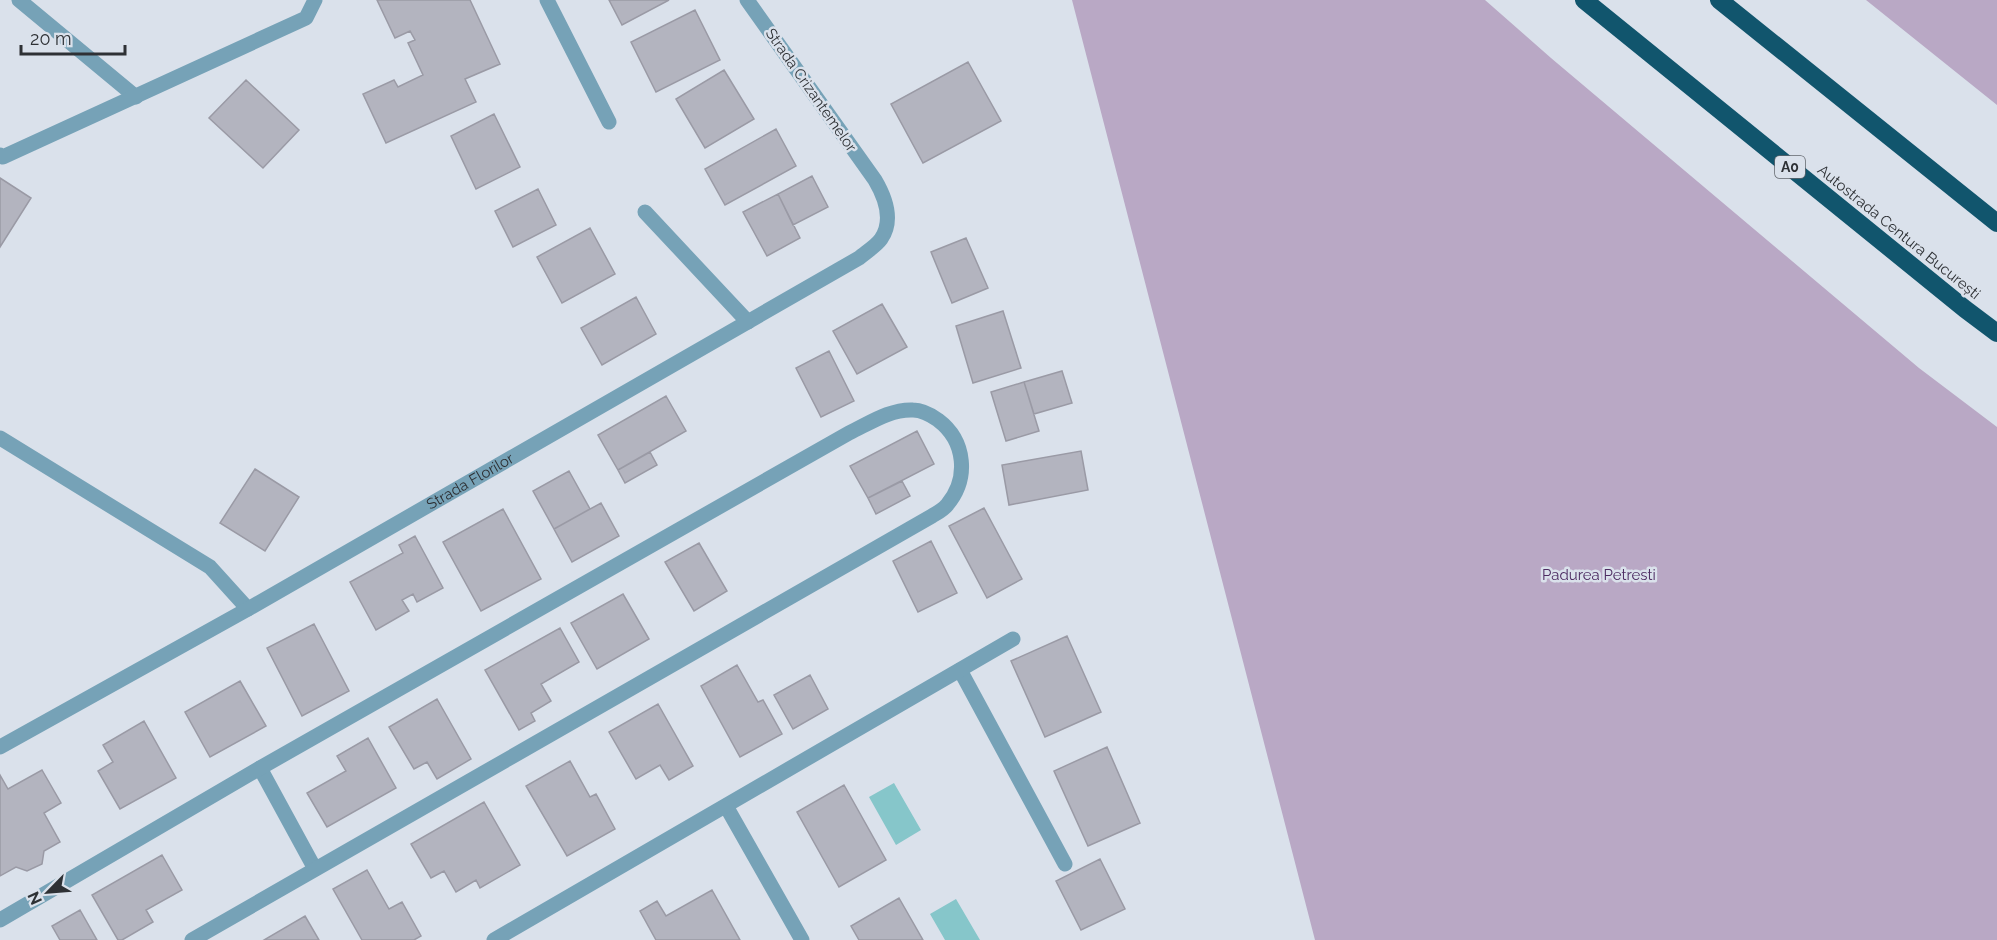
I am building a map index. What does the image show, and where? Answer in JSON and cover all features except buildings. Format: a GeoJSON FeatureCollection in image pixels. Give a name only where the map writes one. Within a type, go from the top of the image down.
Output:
{"type":"FeatureCollection","features":[{"type":"Feature","properties":{"kind":"highway","name":"Autostrada Centura București"},"geometry":{"type":"LineString","coordinates":[[1584,0],[1997,333]]}},
{"type":"Feature","properties":{"kind":"highway"},"geometry":{"type":"LineString","coordinates":[[1719,0],[1997,223]]}},
{"type":"Feature","properties":{"kind":"street"},"geometry":{"type":"LineString","coordinates":[[19,0],[136,97]]}},
{"type":"Feature","properties":{"kind":"street"},"geometry":{"type":"LineString","coordinates":[[1,156],[136,97],[306,18],[315,0]]}},
{"type":"Feature","properties":{"kind":"street"},"geometry":{"type":"LineString","coordinates":[[548,0],[609,122]]}},
{"type":"Feature","properties":{"kind":"street","name":"Strada Crizantemelor"},"geometry":{"type":"LineString","coordinates":[[747,0],[875,180]]}},
{"type":"Feature","properties":{"kind":"street","name":"Strada Florilor"},"geometry":{"type":"LineString","coordinates":[[0,747],[248,609],[859,258],[881,239],[888,220],[884,196],[875,180]]}},
{"type":"Feature","properties":{"kind":"street"},"geometry":{"type":"LineString","coordinates":[[645,212],[748,322]]}},
{"type":"Feature","properties":{"kind":"street"},"geometry":{"type":"LineString","coordinates":[[0,920],[260,768],[870,422],[891,412],[915,410],[928,413],[949,428],[961,452],[962,475],[956,491],[946,506],[192,940]]}},
{"type":"Feature","properties":{"kind":"street"},"geometry":{"type":"LineString","coordinates":[[0,438],[210,567],[248,609]]}},
{"type":"Feature","properties":{"kind":"street"},"geometry":{"type":"LineString","coordinates":[[494,940],[1013,639]]}},
{"type":"Feature","properties":{"kind":"street"},"geometry":{"type":"LineString","coordinates":[[960,670],[1065,864]]}},
{"type":"Feature","properties":{"kind":"street"},"geometry":{"type":"LineString","coordinates":[[260,768],[315,869]]}},
{"type":"Feature","properties":{"kind":"street"},"geometry":{"type":"LineString","coordinates":[[726,806],[802,940]]}},
{"type":"Feature","properties":{"kind":"green space","name":"Padurea Petresti"},"geometry":{"type":"Polygon","coordinates":[[[1072,0],[1485,0],[1919,368],[1997,427],[1997,940],[1315,940],[1072,0]]]}},
{"type":"Feature","properties":{"kind":"green space"},"geometry":{"type":"Polygon","coordinates":[[[1866,0],[1997,0],[1997,105],[1866,0]]]}},
{"type":"Feature","properties":{"kind":"water"},"geometry":{"type":"Polygon","coordinates":[[[894,783],[921,830],[896,845],[869,797],[894,783]]]}},
{"type":"Feature","properties":{"kind":"water"},"geometry":{"type":"Polygon","coordinates":[[[956,899],[980,940],[945,940],[930,914],[956,899]]]}}]}
